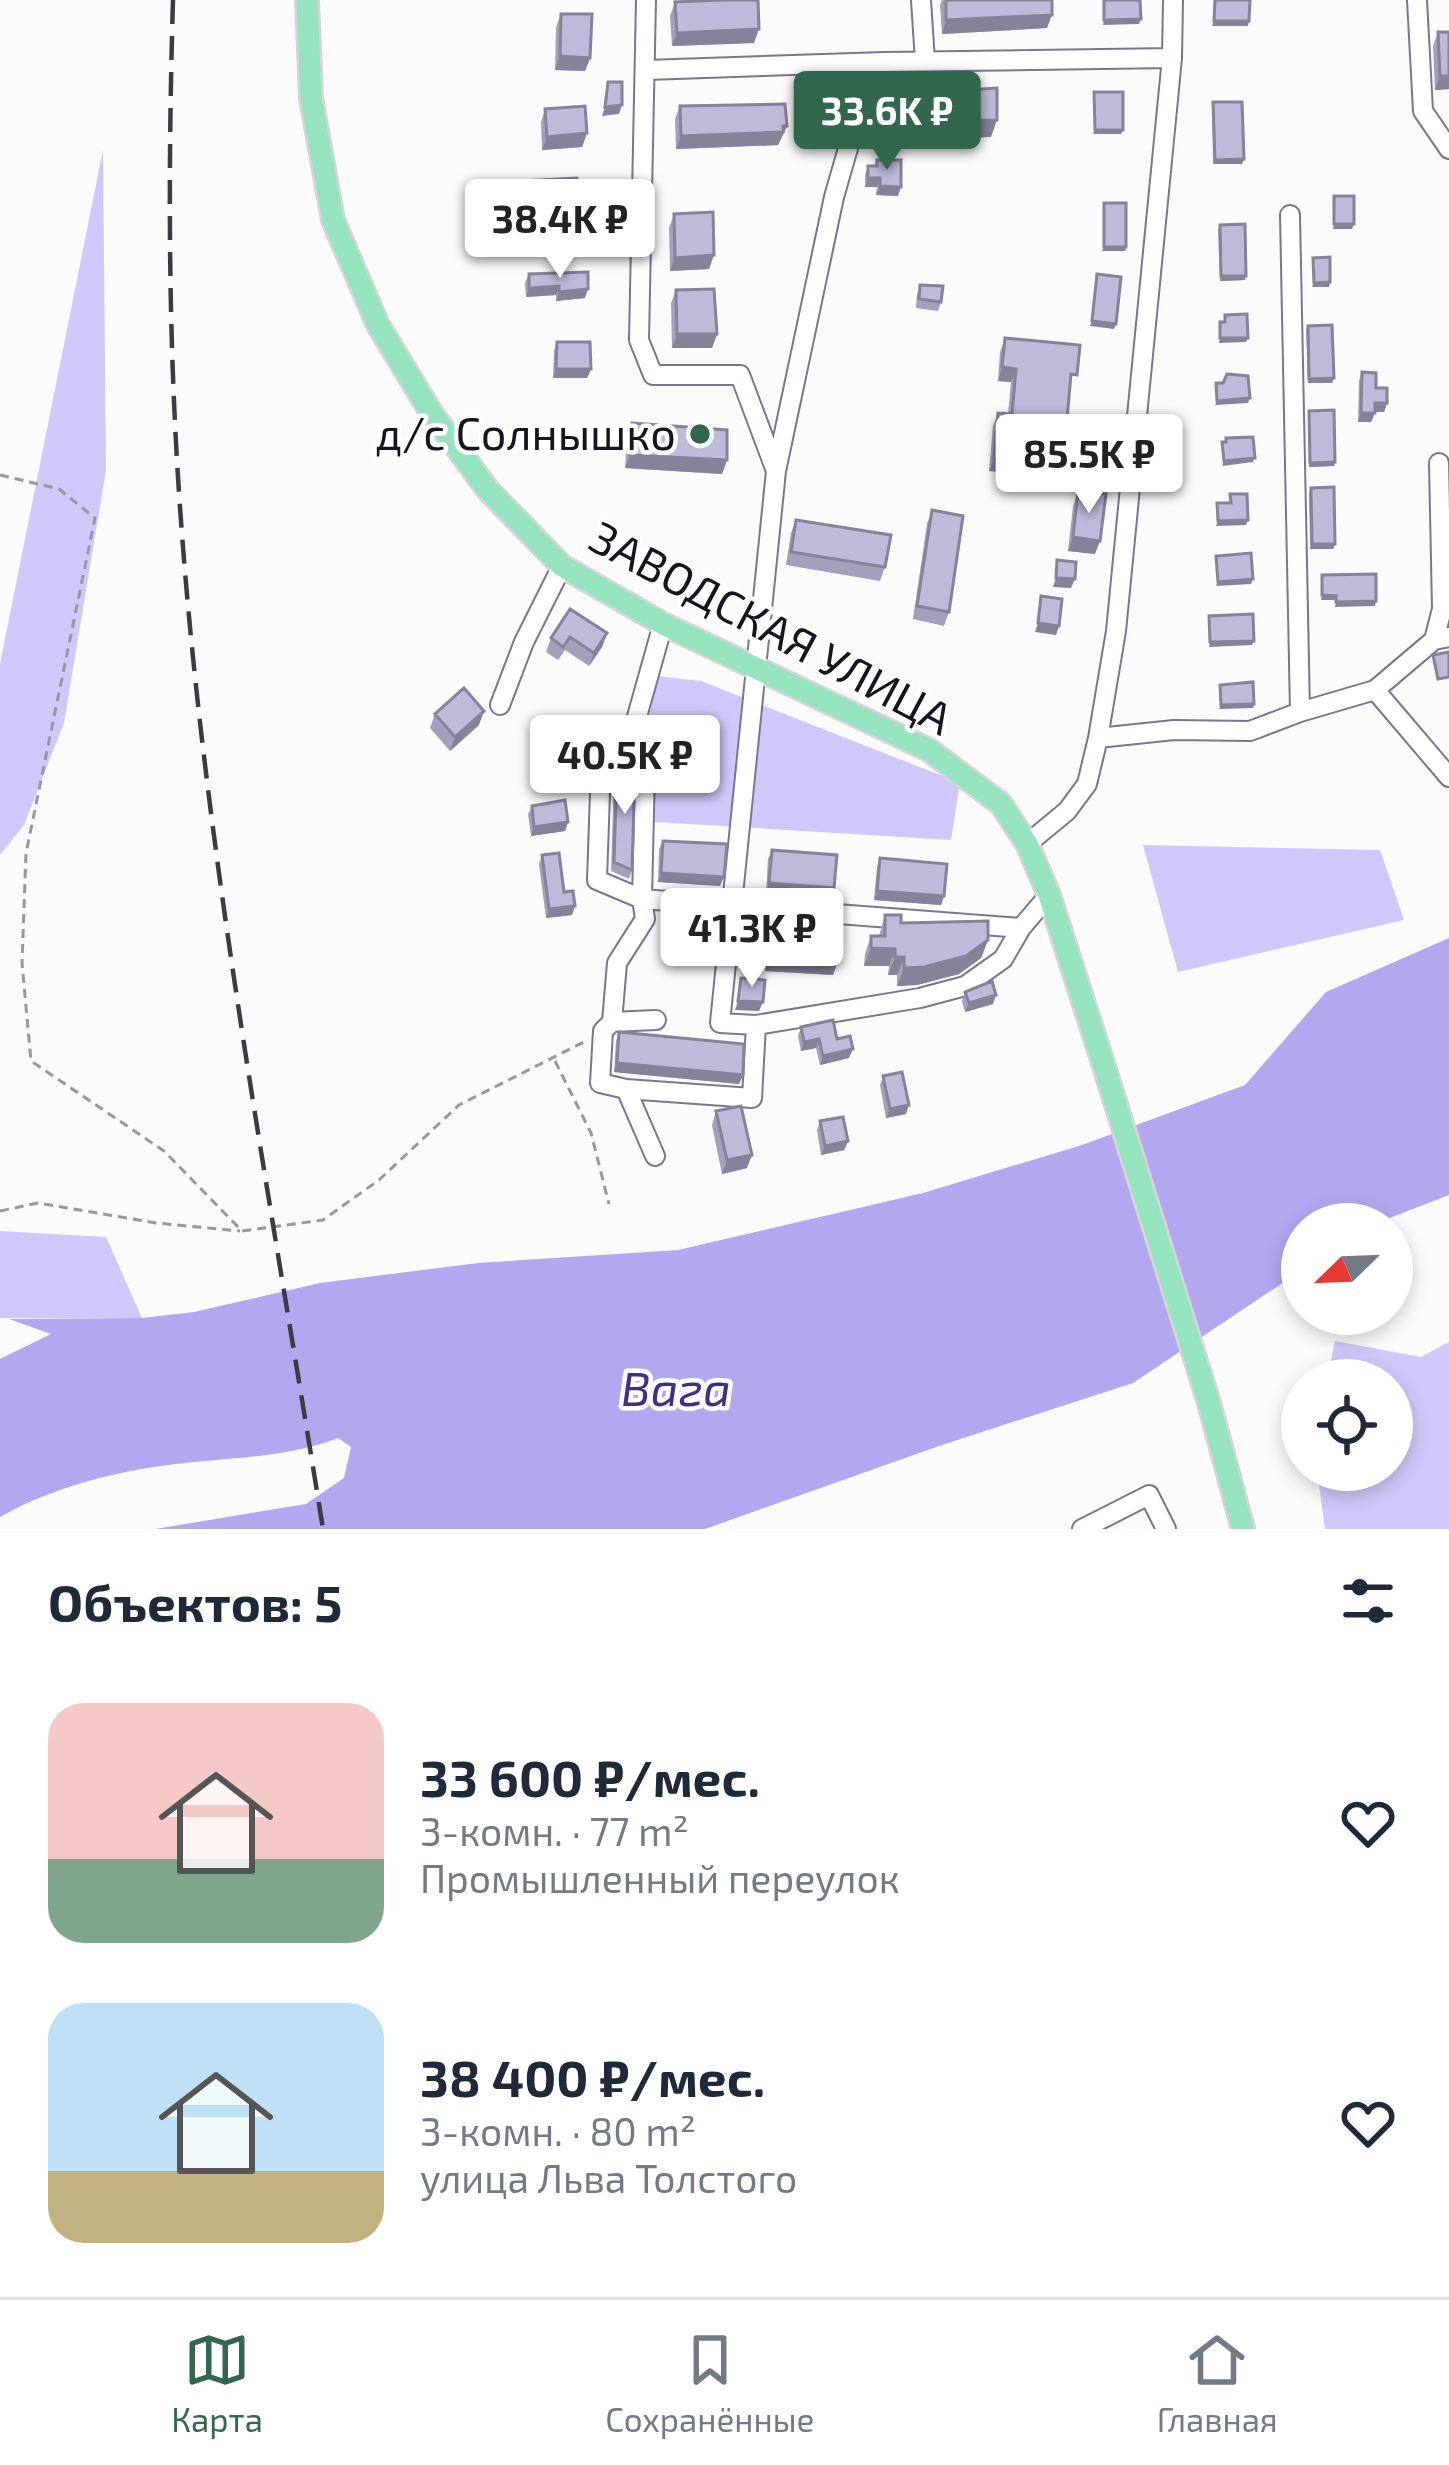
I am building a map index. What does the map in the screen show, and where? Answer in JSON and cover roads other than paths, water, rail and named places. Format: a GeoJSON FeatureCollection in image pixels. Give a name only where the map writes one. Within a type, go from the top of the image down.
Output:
{"type":"FeatureCollection","features":[{"type":"Feature","properties":{"kind":"main road","name":"ЗАВОДСКАЯ УЛИЦА"},"geometry":{"type":"LineString","coordinates":[[307,0],[311,98],[333,220],[378,325],[432,414],[488,490],[562,566],[754,670],[929,750],[1000,804],[1027,844],[1049,896],[1103,1063],[1243,1529]]}},
{"type":"Feature","properties":{"kind":"street"},"geometry":{"type":"LineString","coordinates":[[646,0],[638,340],[653,375],[740,375],[776,471]]}},
{"type":"Feature","properties":{"kind":"street"},"geometry":{"type":"LineString","coordinates":[[920,0],[925,62]]}},
{"type":"Feature","properties":{"kind":"street"},"geometry":{"type":"LineString","coordinates":[[1027,844],[1067,811],[1087,784],[1098,738],[1116,632],[1174,0]]}},
{"type":"Feature","properties":{"kind":"street"},"geometry":{"type":"LineString","coordinates":[[1417,0],[1423,111],[1449,148]]}},
{"type":"Feature","properties":{"kind":"street"},"geometry":{"type":"LineString","coordinates":[[646,70],[1172,58]]}},
{"type":"Feature","properties":{"kind":"street"},"geometry":{"type":"LineString","coordinates":[[884,62],[857,117],[834,197],[776,471],[721,1023],[756,1025],[965,986],[1003,959],[1021,928],[1049,896]]}},
{"type":"Feature","properties":{"kind":"street"},"geometry":{"type":"LineString","coordinates":[[1290,215],[1300,712]]}},
{"type":"Feature","properties":{"kind":"street"},"geometry":{"type":"LineString","coordinates":[[1098,738],[1174,730],[1250,731],[1375,690],[1442,639],[1439,463]]}},
{"type":"Feature","properties":{"kind":"street"},"geometry":{"type":"LineString","coordinates":[[500,705],[524,642],[562,566]]}},
{"type":"Feature","properties":{"kind":"street"},"geometry":{"type":"LineString","coordinates":[[663,624],[629,745],[601,764],[597,880],[642,899],[1021,928]]}},
{"type":"Feature","properties":{"kind":"street"},"geometry":{"type":"LineString","coordinates":[[1375,690],[1449,777]]}},
{"type":"Feature","properties":{"kind":"street"},"geometry":{"type":"LineString","coordinates":[[629,745],[646,767],[645,919],[617,963],[600,1083],[752,1098],[756,1025]]}},
{"type":"Feature","properties":{"kind":"street"},"geometry":{"type":"LineString","coordinates":[[608,1026],[656,1020]]}},
{"type":"Feature","properties":{"kind":"street"},"geometry":{"type":"LineString","coordinates":[[626,1089],[656,1156]]}},
{"type":"Feature","properties":{"kind":"street"},"geometry":{"type":"LineString","coordinates":[[1082,1529],[1149,1495],[1166,1529]]}},
{"type":"Feature","properties":{"kind":"water","name":"Вага"},"geometry":{"type":"Polygon","coordinates":[[[1449,938],[1449,1195],[1413,1209],[1413,1203],[1281,1203],[1281,1284],[1133,1383],[705,1529],[155,1529],[306,1504],[344,1478],[351,1447],[338,1438],[273,1454],[119,1473],[58,1491],[0,1517],[0,1359],[51,1334],[9,1319],[142,1318],[194,1312],[320,1283],[478,1263],[678,1250],[923,1193],[1082,1145],[1245,1085],[1326,992],[1449,938]]]}},
{"type":"Feature","properties":{"kind":"railway"},"geometry":{"type":"LineString","coordinates":[[173,0],[171,317],[191,635],[240,1020],[323,1529]]}},
{"type":"Feature","properties":{"kind":"place","name":"д/с Солнышко"},"geometry":{"type":"Point","coordinates":[700,434]}}]}
